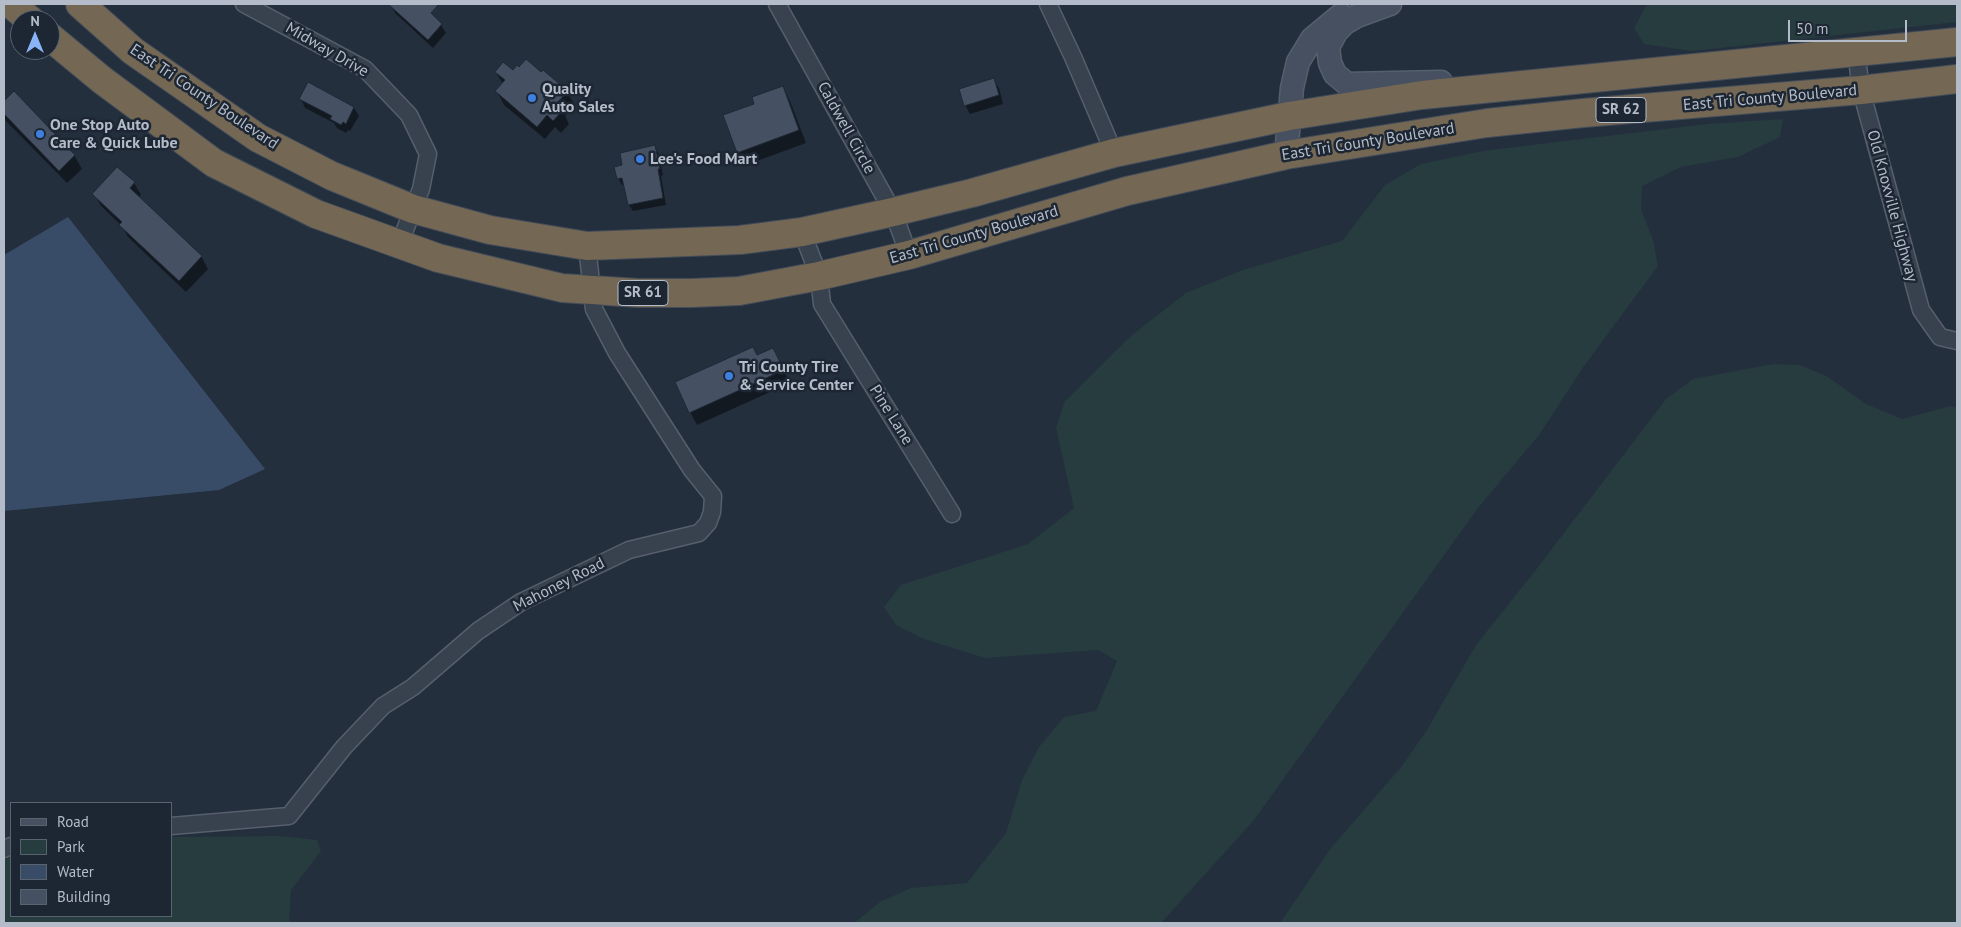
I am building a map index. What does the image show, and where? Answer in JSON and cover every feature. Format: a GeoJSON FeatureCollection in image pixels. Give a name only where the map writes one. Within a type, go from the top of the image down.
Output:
{"type":"FeatureCollection","features":[{"type":"Feature","properties":{"kind":"highway","name":"East Tri County Boulevard"},"geometry":{"type":"LineString","coordinates":[[80,4],[133,51],[258,138],[332,176],[414,209],[490,230],[587,246],[740,240],[802,232],[972,193],[1114,153],[1288,116],[1422,95],[1957,42]]}},
{"type":"Feature","properties":{"kind":"highway","name":"East Tri County Boulevard"},"geometry":{"type":"LineString","coordinates":[[60,45],[102,80],[214,163],[316,214],[438,258],[562,288],[593,291],[692,293],[739,290],[819,276],[908,255],[1127,191],[1286,155],[1487,123],[1583,113],[1861,90],[1957,79]]}},
{"type":"Feature","properties":{"kind":"main road"},"geometry":{"type":"LineString","coordinates":[[1286,155],[1288,116],[1298,62],[1312,39],[1336,18],[1363,4]]}},
{"type":"Feature","properties":{"kind":"main road"},"geometry":{"type":"LineString","coordinates":[[1390,4],[1357,16],[1345,23],[1336,32],[1328,47],[1330,64],[1334,74],[1347,84],[1554,81]]}},
{"type":"Feature","properties":{"kind":"street","name":"Midway Drive"},"geometry":{"type":"LineString","coordinates":[[244,4],[365,69],[409,115],[428,154],[421,189],[399,245]]}},
{"type":"Feature","properties":{"kind":"street","name":"Caldwell Circle"},"geometry":{"type":"LineString","coordinates":[[777,4],[893,212],[908,255]]}},
{"type":"Feature","properties":{"kind":"street"},"geometry":{"type":"LineString","coordinates":[[1048,4],[1114,153]]}},
{"type":"Feature","properties":{"kind":"street","name":"Old Knoxville Highway"},"geometry":{"type":"LineString","coordinates":[[1856,51],[1861,90],[1921,310],[1940,337],[1957,341]]}},
{"type":"Feature","properties":{"kind":"street","name":"Pine Lane"},"geometry":{"type":"LineString","coordinates":[[802,232],[819,276],[822,304],[952,514]]}},
{"type":"Feature","properties":{"kind":"street","name":"Mahoney Road"},"geometry":{"type":"LineString","coordinates":[[172,826],[289,816],[344,747],[383,706],[413,687],[478,631],[521,602],[629,550],[699,533],[708,523],[712,512],[712,496],[692,470],[617,353],[594,309],[587,246]]}},
{"type":"Feature","properties":{"kind":"green space"},"geometry":{"type":"Polygon","coordinates":[[[1647,4],[1957,4],[1957,22],[1692,51],[1644,44],[1634,28],[1647,4]]]}},
{"type":"Feature","properties":{"kind":"green space"},"geometry":{"type":"Polygon","coordinates":[[[1783,119],[1780,137],[1738,157],[1681,167],[1642,186],[1641,209],[1653,240],[1658,266],[1584,366],[1539,435],[1478,508],[1254,820],[1161,923],[854,923],[880,902],[911,888],[967,883],[1006,833],[1022,780],[1039,747],[1064,717],[1096,711],[1117,661],[1098,650],[985,658],[924,639],[896,625],[884,607],[901,585],[1028,544],[1074,508],[1056,428],[1065,401],[1132,335],[1186,293],[1243,270],[1342,241],[1385,185],[1421,164],[1483,151],[1708,124],[1783,119]]]}},
{"type":"Feature","properties":{"kind":"green space"},"geometry":{"type":"Polygon","coordinates":[[[1773,364],[1800,365],[1828,377],[1866,404],[1902,419],[1951,406],[1957,408],[1957,923],[1280,923],[1331,848],[1402,766],[1427,730],[1476,645],[1666,399],[1693,379],[1773,364]]]}},
{"type":"Feature","properties":{"kind":"green space"},"geometry":{"type":"Polygon","coordinates":[[[280,836],[317,840],[321,851],[291,890],[289,923],[4,923],[4,859],[10,858],[10,917],[172,917],[172,837],[280,836]]]}},
{"type":"Feature","properties":{"kind":"water"},"geometry":{"type":"Polygon","coordinates":[[[68,217],[265,469],[219,490],[4,511],[4,255],[68,217]]]}},
{"type":"Feature","properties":{"kind":"building"},"geometry":{"type":"Polygon","coordinates":[[[388,4],[439,4],[431,13],[442,24],[428,40],[388,4]]]}},
{"type":"Feature","properties":{"kind":"building","name":"Quality Auto Sales"},"geometry":{"type":"Polygon","coordinates":[[[526,59],[541,72],[543,70],[568,91],[556,104],[563,110],[553,121],[547,115],[537,127],[495,91],[505,80],[495,72],[503,62],[513,70],[517,65],[519,67],[526,59]]]}},
{"type":"Feature","properties":{"kind":"building"},"geometry":{"type":"Polygon","coordinates":[[[994,78],[999,95],[964,106],[959,89],[994,78]]]}},
{"type":"Feature","properties":{"kind":"building"},"geometry":{"type":"Polygon","coordinates":[[[308,82],[354,107],[346,124],[343,122],[341,125],[330,119],[332,116],[299,99],[308,82]]]}},
{"type":"Feature","properties":{"kind":"building"},"geometry":{"type":"Polygon","coordinates":[[[783,86],[799,130],[737,153],[723,115],[754,104],[752,97],[783,86]]]}},
{"type":"Feature","properties":{"kind":"building","name":"One Stop Auto Care & Quick Lube"},"geometry":{"type":"Polygon","coordinates":[[[14,91],[75,155],[59,171],[4,114],[4,101],[14,91]]]}},
{"type":"Feature","properties":{"kind":"building"},"geometry":{"type":"Polygon","coordinates":[[[655,145],[663,198],[628,205],[622,178],[617,179],[614,167],[622,165],[620,153],[655,145]]]}},
{"type":"Feature","properties":{"kind":"building"},"geometry":{"type":"Polygon","coordinates":[[[117,167],[135,182],[130,188],[202,256],[179,281],[119,225],[122,222],[92,194],[117,167]]]}},
{"type":"Feature","properties":{"kind":"building","name":"Tri County Tire & Service Center"},"geometry":{"type":"Polygon","coordinates":[[[753,347],[757,355],[773,348],[784,370],[689,413],[675,382],[753,347]]]}},
{"type":"Feature","properties":{"kind":"place","name":"Quality Auto Sales"},"geometry":{"type":"Point","coordinates":[532,98]}},
{"type":"Feature","properties":{"kind":"place","name":"One Stop Auto Care & Quick Lube"},"geometry":{"type":"Point","coordinates":[40,134]}},
{"type":"Feature","properties":{"kind":"place","name":"Lee's Food Mart"},"geometry":{"type":"Point","coordinates":[640,159]}},
{"type":"Feature","properties":{"kind":"place","name":"Tri County Tire & Service Center"},"geometry":{"type":"Point","coordinates":[729,376]}}]}
